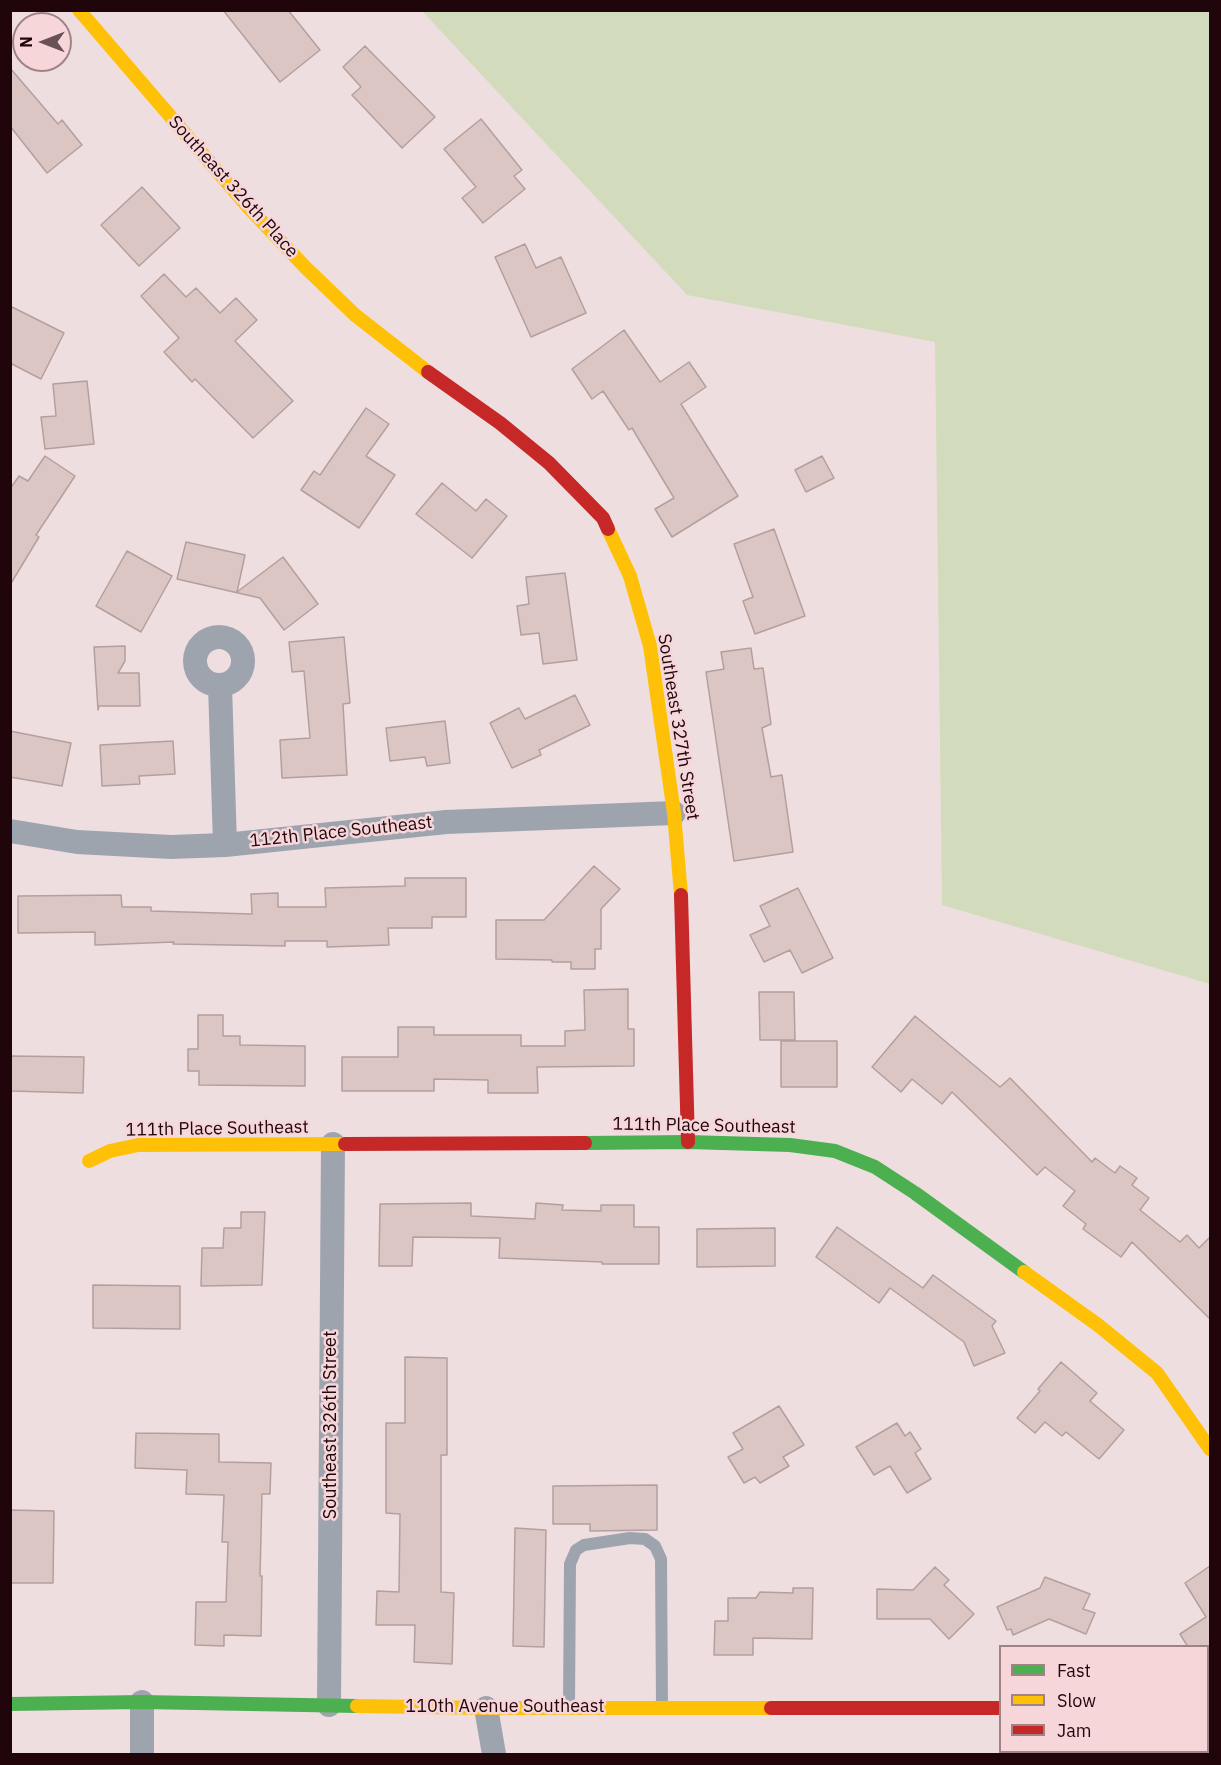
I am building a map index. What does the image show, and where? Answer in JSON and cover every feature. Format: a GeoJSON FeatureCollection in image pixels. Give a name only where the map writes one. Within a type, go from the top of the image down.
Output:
{"type":"FeatureCollection","features":[{"type":"Feature","properties":{"kind":"street","name":"Southeast 326th Place"},"geometry":{"type":"LineString","coordinates":[[79,10],[249,208],[313,275],[399,351]]}},
{"type":"Feature","properties":{"kind":"street","name":"Southeast 327th Street"},"geometry":{"type":"LineString","coordinates":[[399,351],[500,423],[549,462],[603,518],[630,576],[650,646],[680,868],[688,1142]]}},
{"type":"Feature","properties":{"kind":"street"},"geometry":{"type":"LineString","coordinates":[[220,686],[225,845]]}},
{"type":"Feature","properties":{"kind":"street","name":"112th Place Southeast"},"geometry":{"type":"LineString","coordinates":[[10,831],[105,845],[171,847],[225,845],[446,822],[674,813]]}},
{"type":"Feature","properties":{"kind":"street","name":"111th Place Southeast"},"geometry":{"type":"LineString","coordinates":[[89,1161],[110,1151],[138,1145],[688,1142],[790,1145],[849,1155],[874,1167],[915,1193],[1088,1318],[1157,1373],[1210,1449]]}},
{"type":"Feature","properties":{"kind":"street","name":"Southeast 326th Street"},"geometry":{"type":"LineString","coordinates":[[329,1705],[333,1144]]}},
{"type":"Feature","properties":{"kind":"street"},"geometry":{"type":"LineString","coordinates":[[142,1702],[142,1755]]}},
{"type":"Feature","properties":{"kind":"street","name":"110th Avenue Southeast"},"geometry":{"type":"LineString","coordinates":[[10,1704],[142,1702],[486,1708],[999,1708]]}},
{"type":"Feature","properties":{"kind":"street"},"geometry":{"type":"LineString","coordinates":[[486,1708],[494,1755]]}},
{"type":"Feature","properties":{"kind":"lane"},"geometry":{"type":"LineString","coordinates":[[569,1708],[570,1564],[576,1550],[584,1545],[630,1538],[645,1539],[655,1546],[661,1559],[662,1708]]}},
{"type":"Feature","properties":{"kind":"green space"},"geometry":{"type":"Polygon","coordinates":[[[422,11],[1210,11],[1210,984],[942,905],[935,342],[687,295],[422,11]]]}},
{"type":"Feature","properties":{"kind":"building"},"geometry":{"type":"Polygon","coordinates":[[[223,10],[288,10],[320,50],[280,82],[223,10]]]}},
{"type":"Feature","properties":{"kind":"building"},"geometry":{"type":"Polygon","coordinates":[[[365,46],[435,117],[402,148],[352,95],[361,87],[343,67],[365,46]]]}},
{"type":"Feature","properties":{"kind":"building"},"geometry":{"type":"Polygon","coordinates":[[[10,68],[58,124],[62,120],[82,145],[47,173],[10,126],[10,68]]]}},
{"type":"Feature","properties":{"kind":"building"},"geometry":{"type":"Polygon","coordinates":[[[481,119],[522,170],[514,176],[525,189],[483,223],[462,198],[476,187],[444,149],[481,119]]]}},
{"type":"Feature","properties":{"kind":"building"},"geometry":{"type":"Polygon","coordinates":[[[142,187],[180,228],[139,266],[101,225],[142,187]]]}},
{"type":"Feature","properties":{"kind":"building"},"geometry":{"type":"Polygon","coordinates":[[[525,244],[536,268],[561,257],[586,313],[531,337],[495,257],[525,244]]]}},
{"type":"Feature","properties":{"kind":"building"},"geometry":{"type":"Polygon","coordinates":[[[164,274],[186,297],[196,288],[220,313],[236,298],[257,320],[235,341],[293,401],[253,438],[195,379],[192,382],[164,352],[179,338],[141,296],[164,274]]]}},
{"type":"Feature","properties":{"kind":"building"},"geometry":{"type":"Polygon","coordinates":[[[10,306],[64,333],[41,379],[10,363],[10,306]]]}},
{"type":"Feature","properties":{"kind":"building"},"geometry":{"type":"Polygon","coordinates":[[[624,330],[660,382],[689,362],[706,387],[681,404],[738,496],[672,537],[655,509],[674,498],[632,428],[629,430],[603,391],[592,399],[572,369],[624,330]]]}},
{"type":"Feature","properties":{"kind":"building"},"geometry":{"type":"Polygon","coordinates":[[[87,381],[94,444],[45,449],[41,417],[56,416],[53,384],[87,381]]]}},
{"type":"Feature","properties":{"kind":"building"},"geometry":{"type":"Polygon","coordinates":[[[366,408],[389,424],[366,456],[395,475],[359,528],[301,490],[314,471],[320,475],[366,408]]]}},
{"type":"Feature","properties":{"kind":"building"},"geometry":{"type":"Polygon","coordinates":[[[45,456],[75,476],[36,535],[39,537],[10,585],[10,489],[19,476],[28,481],[45,456]]]}},
{"type":"Feature","properties":{"kind":"building"},"geometry":{"type":"Polygon","coordinates":[[[822,456],[834,478],[806,492],[795,470],[822,456]]]}},
{"type":"Feature","properties":{"kind":"building"},"geometry":{"type":"Polygon","coordinates":[[[442,483],[476,511],[486,499],[507,516],[472,558],[416,514],[442,483]]]}},
{"type":"Feature","properties":{"kind":"building"},"geometry":{"type":"Polygon","coordinates":[[[774,529],[805,616],[755,634],[743,601],[753,597],[734,544],[774,529]]]}},
{"type":"Feature","properties":{"kind":"building"},"geometry":{"type":"Polygon","coordinates":[[[186,542],[245,555],[237,592],[283,557],[318,604],[284,630],[260,598],[177,579],[186,542]]]}},
{"type":"Feature","properties":{"kind":"building"},"geometry":{"type":"Polygon","coordinates":[[[127,551],[172,576],[141,632],[96,606],[127,551]]]}},
{"type":"Feature","properties":{"kind":"building"},"geometry":{"type":"Polygon","coordinates":[[[565,573],[577,660],[543,664],[539,633],[521,635],[517,606],[529,604],[526,577],[565,573]]]}},
{"type":"Feature","properties":{"kind":"building"},"geometry":{"type":"Polygon","coordinates":[[[344,637],[350,703],[343,704],[347,775],[282,778],[280,740],[310,738],[304,671],[292,672],[289,642],[344,637]]]}},
{"type":"Feature","properties":{"kind":"building"},"geometry":{"type":"Polygon","coordinates":[[[125,646],[125,661],[118,673],[139,673],[140,706],[99,706],[98,710],[94,647],[125,646]]]}},
{"type":"Feature","properties":{"kind":"building"},"geometry":{"type":"Polygon","coordinates":[[[751,648],[754,669],[763,668],[771,724],[762,728],[771,777],[782,775],[793,852],[734,861],[706,672],[724,669],[721,652],[751,648]]]}},
{"type":"Feature","properties":{"kind":"building"},"geometry":{"type":"Polygon","coordinates":[[[575,695],[590,725],[539,750],[541,755],[512,768],[490,723],[519,708],[525,719],[575,695]]]}},
{"type":"Feature","properties":{"kind":"building"},"geometry":{"type":"Polygon","coordinates":[[[445,721],[450,763],[427,766],[425,757],[390,761],[386,728],[445,721]]]}},
{"type":"Feature","properties":{"kind":"building"},"geometry":{"type":"Polygon","coordinates":[[[10,731],[71,743],[62,786],[10,777],[10,731]]]}},
{"type":"Feature","properties":{"kind":"building"},"geometry":{"type":"Polygon","coordinates":[[[173,741],[175,774],[139,776],[140,784],[102,786],[100,745],[173,741]]]}},
{"type":"Feature","properties":{"kind":"building"},"geometry":{"type":"Polygon","coordinates":[[[594,866],[620,889],[601,909],[601,949],[595,949],[595,969],[571,969],[571,962],[552,962],[552,960],[496,959],[496,920],[544,920],[594,866]]]}},
{"type":"Feature","properties":{"kind":"building"},"geometry":{"type":"Polygon","coordinates":[[[405,878],[466,878],[466,917],[432,917],[432,928],[388,928],[389,945],[327,947],[327,941],[285,941],[285,946],[173,944],[174,942],[95,945],[95,932],[18,933],[18,896],[121,895],[122,907],[151,907],[151,911],[252,914],[251,894],[278,893],[278,907],[326,907],[325,888],[405,886],[405,878]]]}},
{"type":"Feature","properties":{"kind":"building"},"geometry":{"type":"Polygon","coordinates":[[[798,888],[833,958],[802,973],[790,950],[764,962],[750,935],[770,926],[760,906],[798,888]]]}},
{"type":"Feature","properties":{"kind":"building"},"geometry":{"type":"Polygon","coordinates":[[[628,989],[628,1029],[634,1029],[634,1066],[537,1067],[538,1093],[488,1093],[488,1080],[434,1079],[434,1091],[342,1091],[342,1057],[398,1057],[398,1027],[434,1027],[434,1035],[521,1035],[521,1046],[565,1046],[565,1031],[585,1030],[584,990],[628,989]]]}},
{"type":"Feature","properties":{"kind":"building"},"geometry":{"type":"Polygon","coordinates":[[[759,992],[794,992],[795,1040],[760,1040],[759,992]]]}},
{"type":"Feature","properties":{"kind":"building"},"geometry":{"type":"Polygon","coordinates":[[[198,1015],[223,1015],[223,1036],[240,1036],[240,1045],[305,1046],[305,1086],[199,1085],[199,1071],[188,1071],[188,1049],[198,1049],[198,1015]]]}},
{"type":"Feature","properties":{"kind":"building"},"geometry":{"type":"Polygon","coordinates":[[[915,1016],[1000,1087],[1010,1078],[1092,1162],[1095,1158],[1115,1173],[1120,1166],[1137,1178],[1132,1185],[1149,1198],[1140,1210],[1180,1242],[1187,1235],[1199,1248],[1210,1237],[1210,1319],[1132,1242],[1121,1257],[1083,1229],[1086,1224],[1063,1206],[1075,1191],[1045,1167],[1037,1175],[952,1092],[942,1104],[912,1079],[901,1092],[872,1067],[915,1016]]]}},
{"type":"Feature","properties":{"kind":"building"},"geometry":{"type":"Polygon","coordinates":[[[781,1041],[837,1041],[837,1087],[781,1087],[781,1041]]]}},
{"type":"Feature","properties":{"kind":"building"},"geometry":{"type":"Polygon","coordinates":[[[10,1056],[84,1057],[83,1093],[10,1091],[10,1056]]]}},
{"type":"Feature","properties":{"kind":"building"},"geometry":{"type":"Polygon","coordinates":[[[471,1203],[471,1216],[535,1219],[536,1203],[563,1205],[562,1210],[601,1211],[601,1205],[634,1205],[634,1227],[659,1227],[659,1264],[602,1264],[602,1262],[499,1258],[500,1238],[413,1237],[412,1266],[379,1266],[380,1204],[471,1203]]]}},
{"type":"Feature","properties":{"kind":"building"},"geometry":{"type":"Polygon","coordinates":[[[241,1212],[265,1212],[262,1285],[201,1286],[202,1248],[223,1248],[224,1228],[241,1228],[241,1212]]]}},
{"type":"Feature","properties":{"kind":"building"},"geometry":{"type":"Polygon","coordinates":[[[837,1227],[923,1288],[933,1275],[996,1321],[992,1326],[1005,1353],[974,1366],[964,1342],[890,1288],[879,1303],[816,1257],[837,1227]]]}},
{"type":"Feature","properties":{"kind":"building"},"geometry":{"type":"Polygon","coordinates":[[[775,1228],[775,1266],[697,1267],[697,1229],[775,1228]]]}},
{"type":"Feature","properties":{"kind":"building"},"geometry":{"type":"Polygon","coordinates":[[[93,1285],[180,1286],[180,1329],[93,1328],[93,1285]]]}},
{"type":"Feature","properties":{"kind":"building"},"geometry":{"type":"Polygon","coordinates":[[[405,1357],[447,1358],[447,1455],[441,1455],[441,1592],[454,1593],[452,1664],[414,1662],[415,1625],[376,1625],[377,1591],[399,1592],[400,1514],[386,1513],[386,1423],[405,1423],[405,1357]]]}},
{"type":"Feature","properties":{"kind":"building"},"geometry":{"type":"Polygon","coordinates":[[[1061,1362],[1097,1393],[1090,1401],[1124,1430],[1099,1459],[1066,1432],[1062,1436],[1045,1422],[1035,1433],[1017,1418],[1061,1362]]]}},
{"type":"Feature","properties":{"kind":"building"},"geometry":{"type":"Polygon","coordinates":[[[779,1406],[804,1445],[783,1457],[789,1466],[760,1483],[755,1477],[744,1483],[728,1457],[743,1449],[733,1433],[779,1406]]]}},
{"type":"Feature","properties":{"kind":"building"},"geometry":{"type":"Polygon","coordinates":[[[897,1423],[905,1436],[910,1432],[921,1449],[915,1453],[931,1479],[907,1493],[890,1466],[874,1475],[856,1447],[897,1423]]]}},
{"type":"Feature","properties":{"kind":"building"},"geometry":{"type":"Polygon","coordinates":[[[136,1433],[219,1434],[219,1462],[271,1463],[270,1494],[262,1494],[261,1636],[224,1635],[224,1646],[195,1645],[196,1602],[226,1602],[228,1542],[222,1542],[224,1495],[186,1494],[187,1470],[135,1468],[136,1433]]]}},
{"type":"Feature","properties":{"kind":"building"},"geometry":{"type":"Polygon","coordinates":[[[657,1485],[657,1530],[590,1531],[590,1524],[553,1524],[553,1486],[657,1485]]]}},
{"type":"Feature","properties":{"kind":"building"},"geometry":{"type":"Polygon","coordinates":[[[10,1510],[54,1511],[53,1583],[10,1583],[10,1510]]]}},
{"type":"Feature","properties":{"kind":"building"},"geometry":{"type":"Polygon","coordinates":[[[515,1528],[546,1530],[544,1647],[513,1646],[515,1528]]]}},
{"type":"Feature","properties":{"kind":"building"},"geometry":{"type":"Polygon","coordinates":[[[1210,1566],[1210,1647],[1209,1645],[1187,1645],[1180,1634],[1206,1617],[1185,1583],[1210,1566]]]}},
{"type":"Feature","properties":{"kind":"building"},"geometry":{"type":"Polygon","coordinates":[[[935,1567],[949,1580],[944,1585],[974,1614],[949,1639],[930,1619],[877,1619],[877,1589],[913,1590],[935,1567]]]}},
{"type":"Feature","properties":{"kind":"building"},"geometry":{"type":"Polygon","coordinates":[[[1045,1577],[1090,1594],[1083,1609],[1095,1613],[1086,1634],[1049,1619],[1013,1635],[1011,1629],[1007,1630],[997,1607],[1040,1588],[1045,1577]]]}},
{"type":"Feature","properties":{"kind":"building"},"geometry":{"type":"Polygon","coordinates":[[[793,1588],[813,1588],[812,1639],[753,1638],[753,1655],[714,1655],[715,1621],[728,1621],[728,1598],[756,1598],[760,1592],[793,1593],[793,1588]]]}},
{"type":"Feature","properties":{"kind":"traffic: fast"},"geometry":{"type":"LineString","coordinates":[[585,1143],[688,1142],[790,1145],[835,1151],[875,1167],[1024,1272]]}},
{"type":"Feature","properties":{"kind":"traffic: fast"},"geometry":{"type":"LineString","coordinates":[[10,1704],[142,1702],[357,1706]]}},
{"type":"Feature","properties":{"kind":"traffic: slow"},"geometry":{"type":"LineString","coordinates":[[79,10],[249,208],[305,267],[355,315],[428,372]]}},
{"type":"Feature","properties":{"kind":"traffic: slow"},"geometry":{"type":"LineString","coordinates":[[608,529],[630,576],[650,646],[674,813],[681,895]]}},
{"type":"Feature","properties":{"kind":"traffic: slow"},"geometry":{"type":"LineString","coordinates":[[89,1161],[110,1151],[138,1145],[345,1144]]}},
{"type":"Feature","properties":{"kind":"traffic: slow"},"geometry":{"type":"LineString","coordinates":[[1024,1272],[1098,1325],[1157,1373],[1210,1449]]}},
{"type":"Feature","properties":{"kind":"traffic: slow"},"geometry":{"type":"LineString","coordinates":[[357,1706],[771,1708]]}},
{"type":"Feature","properties":{"kind":"traffic: jam"},"geometry":{"type":"LineString","coordinates":[[428,372],[500,423],[549,463],[603,518],[608,529]]}},
{"type":"Feature","properties":{"kind":"traffic: jam"},"geometry":{"type":"LineString","coordinates":[[681,895],[688,1142]]}},
{"type":"Feature","properties":{"kind":"traffic: jam"},"geometry":{"type":"LineString","coordinates":[[345,1144],[585,1143]]}},
{"type":"Feature","properties":{"kind":"traffic: jam"},"geometry":{"type":"LineString","coordinates":[[771,1708],[999,1708]]}}]}
